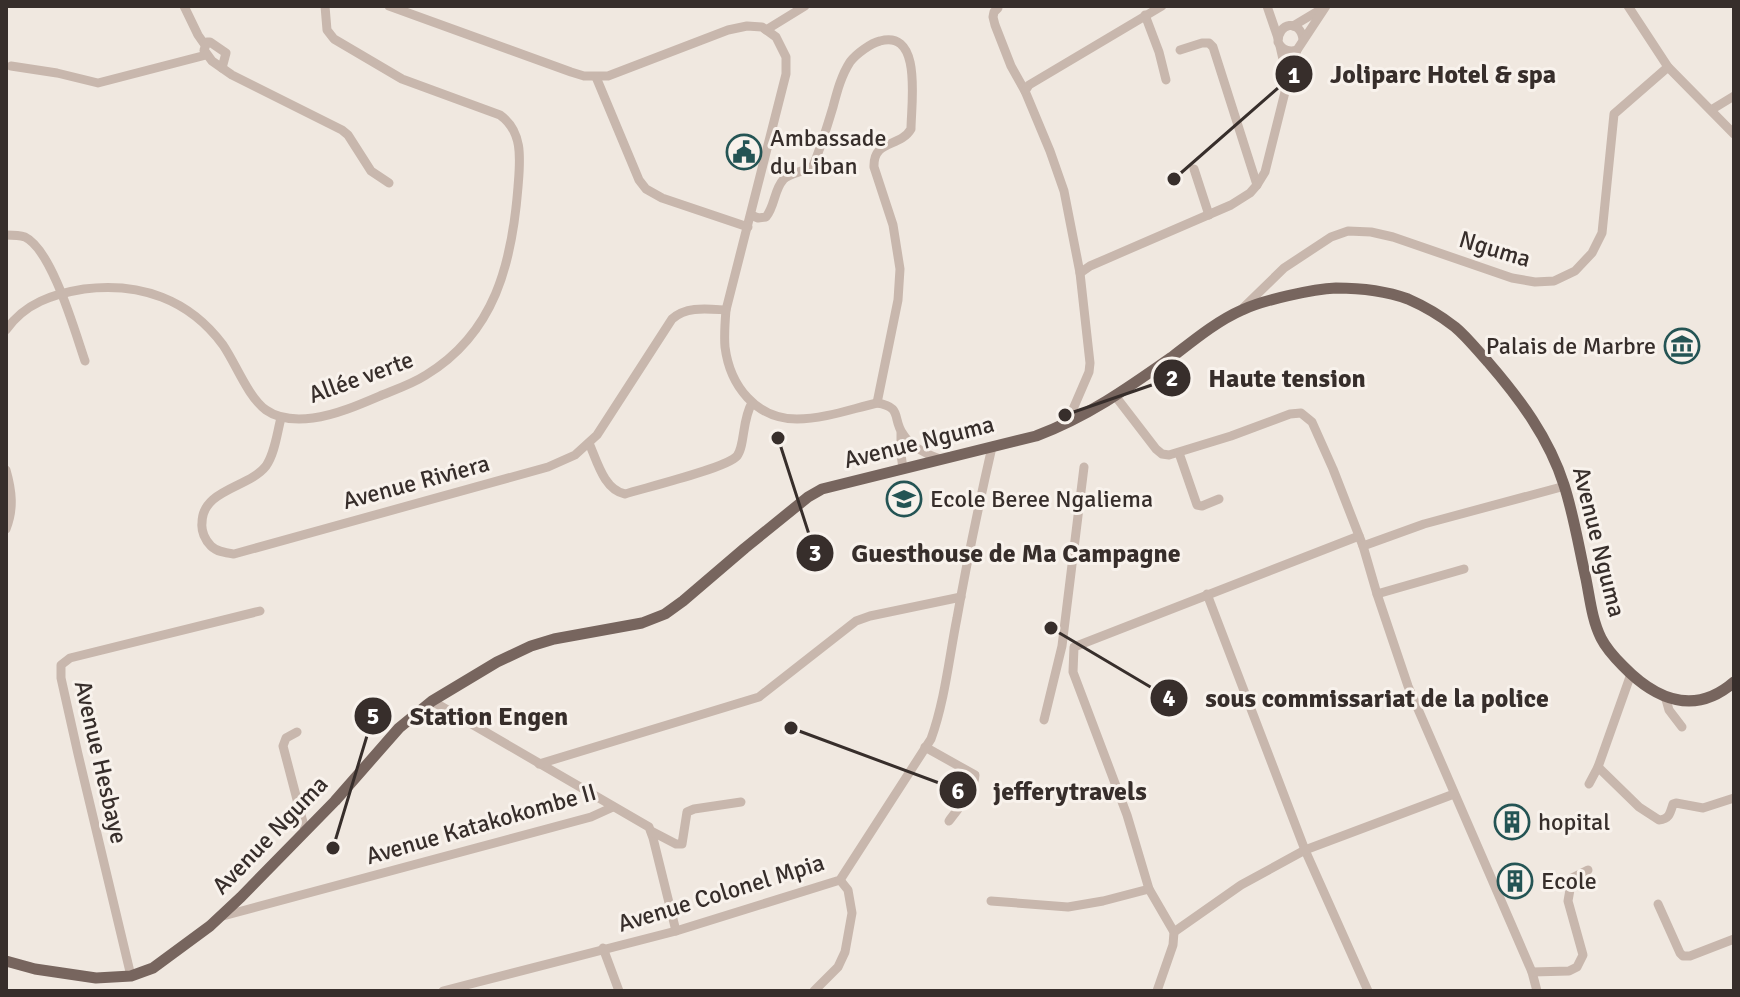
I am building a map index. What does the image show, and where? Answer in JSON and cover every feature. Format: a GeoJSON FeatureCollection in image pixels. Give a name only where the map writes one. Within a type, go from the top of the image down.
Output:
{"type":"FeatureCollection","features":[{"type":"Feature","properties":{"kind":"main road","name":"Avenue Nguma"},"geometry":{"type":"LineString","coordinates":[[6,961],[35,969],[96,978],[145,973],[164,962],[221,916],[335,801],[399,728],[432,701],[497,662],[554,639],[642,623],[665,614],[816,492],[1036,436],[1066,424],[1116,397],[1203,333],[1241,310],[1313,291],[1334,288],[1389,294],[1432,311],[1454,327],[1512,392],[1549,447],[1565,486],[1596,625],[1602,640],[1615,657],[1650,689],[1675,700],[1700,700],[1721,693],[1734,682]]}},
{"type":"Feature","properties":{"kind":"street"},"geometry":{"type":"LineString","coordinates":[[184,6],[205,50],[222,68],[342,130],[371,171],[389,183]]}},
{"type":"Feature","properties":{"kind":"street","name":"Allée verte"},"geometry":{"type":"LineString","coordinates":[[6,330],[25,310],[40,300],[61,293],[94,288],[130,289],[155,294],[180,305],[201,322],[223,346],[265,410],[281,418],[318,417],[364,402],[412,383],[438,368],[454,354],[483,319],[504,274],[512,245],[519,151],[515,132],[507,120],[492,111],[402,79],[334,39],[327,30],[325,6]]}},
{"type":"Feature","properties":{"kind":"street"},"geometry":{"type":"LineString","coordinates":[[389,6],[571,72],[596,77],[618,73],[728,30],[747,26],[766,30],[776,37],[783,49],[786,74],[726,310],[727,359],[735,381],[752,403],[782,417],[801,419],[877,403],[886,405],[895,411],[901,433],[903,469]]}},
{"type":"Feature","properties":{"kind":"street"},"geometry":{"type":"LineString","coordinates":[[766,30],[805,6]]}},
{"type":"Feature","properties":{"kind":"street"},"geometry":{"type":"LineString","coordinates":[[996,6],[998,8],[993,17],[995,25],[1061,181],[1080,273],[1090,363],[1066,424]]}},
{"type":"Feature","properties":{"kind":"street"},"geometry":{"type":"LineString","coordinates":[[1026,95],[1029,85],[1162,6]]}},
{"type":"Feature","properties":{"kind":"street"},"geometry":{"type":"LineString","coordinates":[[1297,50],[1286,51],[1279,42],[1280,31],[1326,6]]}},
{"type":"Feature","properties":{"kind":"street"},"geometry":{"type":"LineString","coordinates":[[1303,39],[1326,6]]}},
{"type":"Feature","properties":{"kind":"street"},"geometry":{"type":"LineString","coordinates":[[1628,6],[1668,67],[1734,134]]}},
{"type":"Feature","properties":{"kind":"street"},"geometry":{"type":"LineString","coordinates":[[1080,273],[1209,215],[1240,199],[1257,185],[1267,164],[1288,80],[1303,39],[1298,28],[1289,26],[1267,7]]}},
{"type":"Feature","properties":{"kind":"street"},"geometry":{"type":"LineString","coordinates":[[1267,7],[1288,80]]}},
{"type":"Feature","properties":{"kind":"street"},"geometry":{"type":"LineString","coordinates":[[1145,15],[1166,80]]}},
{"type":"Feature","properties":{"kind":"street"},"geometry":{"type":"LineString","coordinates":[[751,215],[766,217],[786,176],[804,172],[813,166],[843,75],[853,57],[877,41],[897,41],[908,53],[912,75],[911,129],[905,137],[880,149],[874,158],[874,167],[893,225],[900,269],[898,300],[877,403]]}},
{"type":"Feature","properties":{"kind":"street"},"geometry":{"type":"LineString","coordinates":[[11,66],[98,83],[205,50],[210,42],[226,53],[222,68]]}},
{"type":"Feature","properties":{"kind":"street"},"geometry":{"type":"LineString","coordinates":[[1180,50],[1202,43],[1213,47],[1257,185]]}},
{"type":"Feature","properties":{"kind":"street","name":"Nguma"},"geometry":{"type":"LineString","coordinates":[[1241,310],[1284,268],[1331,237],[1348,231],[1393,237],[1512,278],[1554,281],[1575,271],[1592,253],[1602,233],[1614,114],[1668,67]]}},
{"type":"Feature","properties":{"kind":"street"},"geometry":{"type":"LineString","coordinates":[[596,77],[639,180],[646,189],[662,198],[748,227]]}},
{"type":"Feature","properties":{"kind":"street"},"geometry":{"type":"LineString","coordinates":[[1711,110],[1734,96]]}},
{"type":"Feature","properties":{"kind":"street"},"geometry":{"type":"LineString","coordinates":[[1194,169],[1209,215]]}},
{"type":"Feature","properties":{"kind":"street"},"geometry":{"type":"LineString","coordinates":[[6,235],[27,238],[47,262],[85,361]]}},
{"type":"Feature","properties":{"kind":"street","name":"Avenue Riviera"},"geometry":{"type":"LineString","coordinates":[[281,418],[271,456],[263,469],[223,493],[204,511],[202,528],[213,549],[234,554],[567,460],[597,435],[672,319],[686,310],[726,310]]}},
{"type":"Feature","properties":{"kind":"street"},"geometry":{"type":"LineString","coordinates":[[1116,397],[1162,454],[1179,453],[1290,414],[1301,413],[1312,422],[1361,541],[1408,686],[1532,972],[1537,991]]}},
{"type":"Feature","properties":{"kind":"street"},"geometry":{"type":"LineString","coordinates":[[589,443],[607,483],[625,494],[733,460],[740,450],[746,411],[752,403]]}},
{"type":"Feature","properties":{"kind":"street"},"geometry":{"type":"LineString","coordinates":[[901,433],[914,447],[940,459]]}},
{"type":"Feature","properties":{"kind":"street","name":"Avenue Colonel Mpia"},"geometry":{"type":"LineString","coordinates":[[443,991],[676,931],[840,880],[931,739],[940,709],[992,447]]}},
{"type":"Feature","properties":{"kind":"street"},"geometry":{"type":"LineString","coordinates":[[1179,453],[1197,505],[1219,499]]}},
{"type":"Feature","properties":{"kind":"street"},"geometry":{"type":"LineString","coordinates":[[1044,720],[1062,646],[1084,467]]}},
{"type":"Feature","properties":{"kind":"street"},"geometry":{"type":"LineString","coordinates":[[6,470],[12,504],[6,529]]}},
{"type":"Feature","properties":{"kind":"street"},"geometry":{"type":"LineString","coordinates":[[1062,646],[1074,647],[1207,594],[1361,541],[1565,486]]}},
{"type":"Feature","properties":{"kind":"street"},"geometry":{"type":"LineString","coordinates":[[1377,594],[1464,569]]}},
{"type":"Feature","properties":{"kind":"street"},"geometry":{"type":"LineString","coordinates":[[1207,594],[1305,850],[1368,991]]}},
{"type":"Feature","properties":{"kind":"street"},"geometry":{"type":"LineString","coordinates":[[539,764],[759,697],[856,621],[961,597]]}},
{"type":"Feature","properties":{"kind":"street","name":"Avenue Hesbaye"},"geometry":{"type":"LineString","coordinates":[[131,976],[78,754],[61,678],[61,665],[70,658],[260,611]]}},
{"type":"Feature","properties":{"kind":"street"},"geometry":{"type":"LineString","coordinates":[[1074,647],[1073,672],[1127,815],[1149,889],[1174,932],[1169,961],[1157,991]]}},
{"type":"Feature","properties":{"kind":"street"},"geometry":{"type":"LineString","coordinates":[[1589,784],[1631,674]]}},
{"type":"Feature","properties":{"kind":"street"},"geometry":{"type":"LineString","coordinates":[[1665,696],[1669,710],[1682,727]]}},
{"type":"Feature","properties":{"kind":"street"},"geometry":{"type":"LineString","coordinates":[[432,701],[676,844],[682,844],[687,812],[741,802]]}},
{"type":"Feature","properties":{"kind":"street"},"geometry":{"type":"LineString","coordinates":[[297,732],[286,738],[283,746],[305,830]]}},
{"type":"Feature","properties":{"kind":"street"},"geometry":{"type":"LineString","coordinates":[[925,747],[975,775],[971,789],[949,821]]}},
{"type":"Feature","properties":{"kind":"street"},"geometry":{"type":"LineString","coordinates":[[1598,767],[1639,807],[1659,820],[1666,819],[1676,803],[1703,808],[1734,798]]}},
{"type":"Feature","properties":{"kind":"street"},"geometry":{"type":"LineString","coordinates":[[1174,932],[1241,885],[1305,850],[1454,794]]}},
{"type":"Feature","properties":{"kind":"street","name":"Avenue Katakokombe II"},"geometry":{"type":"LineString","coordinates":[[221,916],[591,817],[613,807]]}},
{"type":"Feature","properties":{"kind":"street"},"geometry":{"type":"LineString","coordinates":[[651,831],[676,931]]}},
{"type":"Feature","properties":{"kind":"street"},"geometry":{"type":"LineString","coordinates":[[1532,972],[1569,971],[1577,967],[1583,955],[1568,901],[1572,878],[1588,870]]}},
{"type":"Feature","properties":{"kind":"street"},"geometry":{"type":"LineString","coordinates":[[814,991],[838,967],[845,952],[852,913],[848,890],[840,880]]}},
{"type":"Feature","properties":{"kind":"street"},"geometry":{"type":"LineString","coordinates":[[991,901],[1068,907],[1149,889]]}},
{"type":"Feature","properties":{"kind":"street"},"geometry":{"type":"LineString","coordinates":[[1658,904],[1683,956],[1734,939]]}},
{"type":"Feature","properties":{"kind":"street"},"geometry":{"type":"LineString","coordinates":[[603,948],[619,991]]}},
{"type":"Feature","properties":{"kind":"place","name":"Ambassade du Liban"},"geometry":{"type":"Point","coordinates":[744,152]}},
{"type":"Feature","properties":{"kind":"place","name":"Joliparc Hotel & spa"},"geometry":{"type":"Point","coordinates":[1174,179]}},
{"type":"Feature","properties":{"kind":"place","name":"Palais de Marbre"},"geometry":{"type":"Point","coordinates":[1682,346]}},
{"type":"Feature","properties":{"kind":"place","name":"Haute tension"},"geometry":{"type":"Point","coordinates":[1065,415]}},
{"type":"Feature","properties":{"kind":"place","name":"Guesthouse de Ma Campagne"},"geometry":{"type":"Point","coordinates":[778,438]}},
{"type":"Feature","properties":{"kind":"place","name":"Ecole Beree Ngaliema"},"geometry":{"type":"Point","coordinates":[904,499]}},
{"type":"Feature","properties":{"kind":"place","name":"sous commissariat de la police"},"geometry":{"type":"Point","coordinates":[1051,628]}},
{"type":"Feature","properties":{"kind":"place","name":"jefferytravels"},"geometry":{"type":"Point","coordinates":[791,728]}},
{"type":"Feature","properties":{"kind":"place","name":"hopital"},"geometry":{"type":"Point","coordinates":[1512,822]}},
{"type":"Feature","properties":{"kind":"place","name":"Station Engen"},"geometry":{"type":"Point","coordinates":[333,848]}},
{"type":"Feature","properties":{"kind":"place","name":"Ecole"},"geometry":{"type":"Point","coordinates":[1515,881]}}]}
